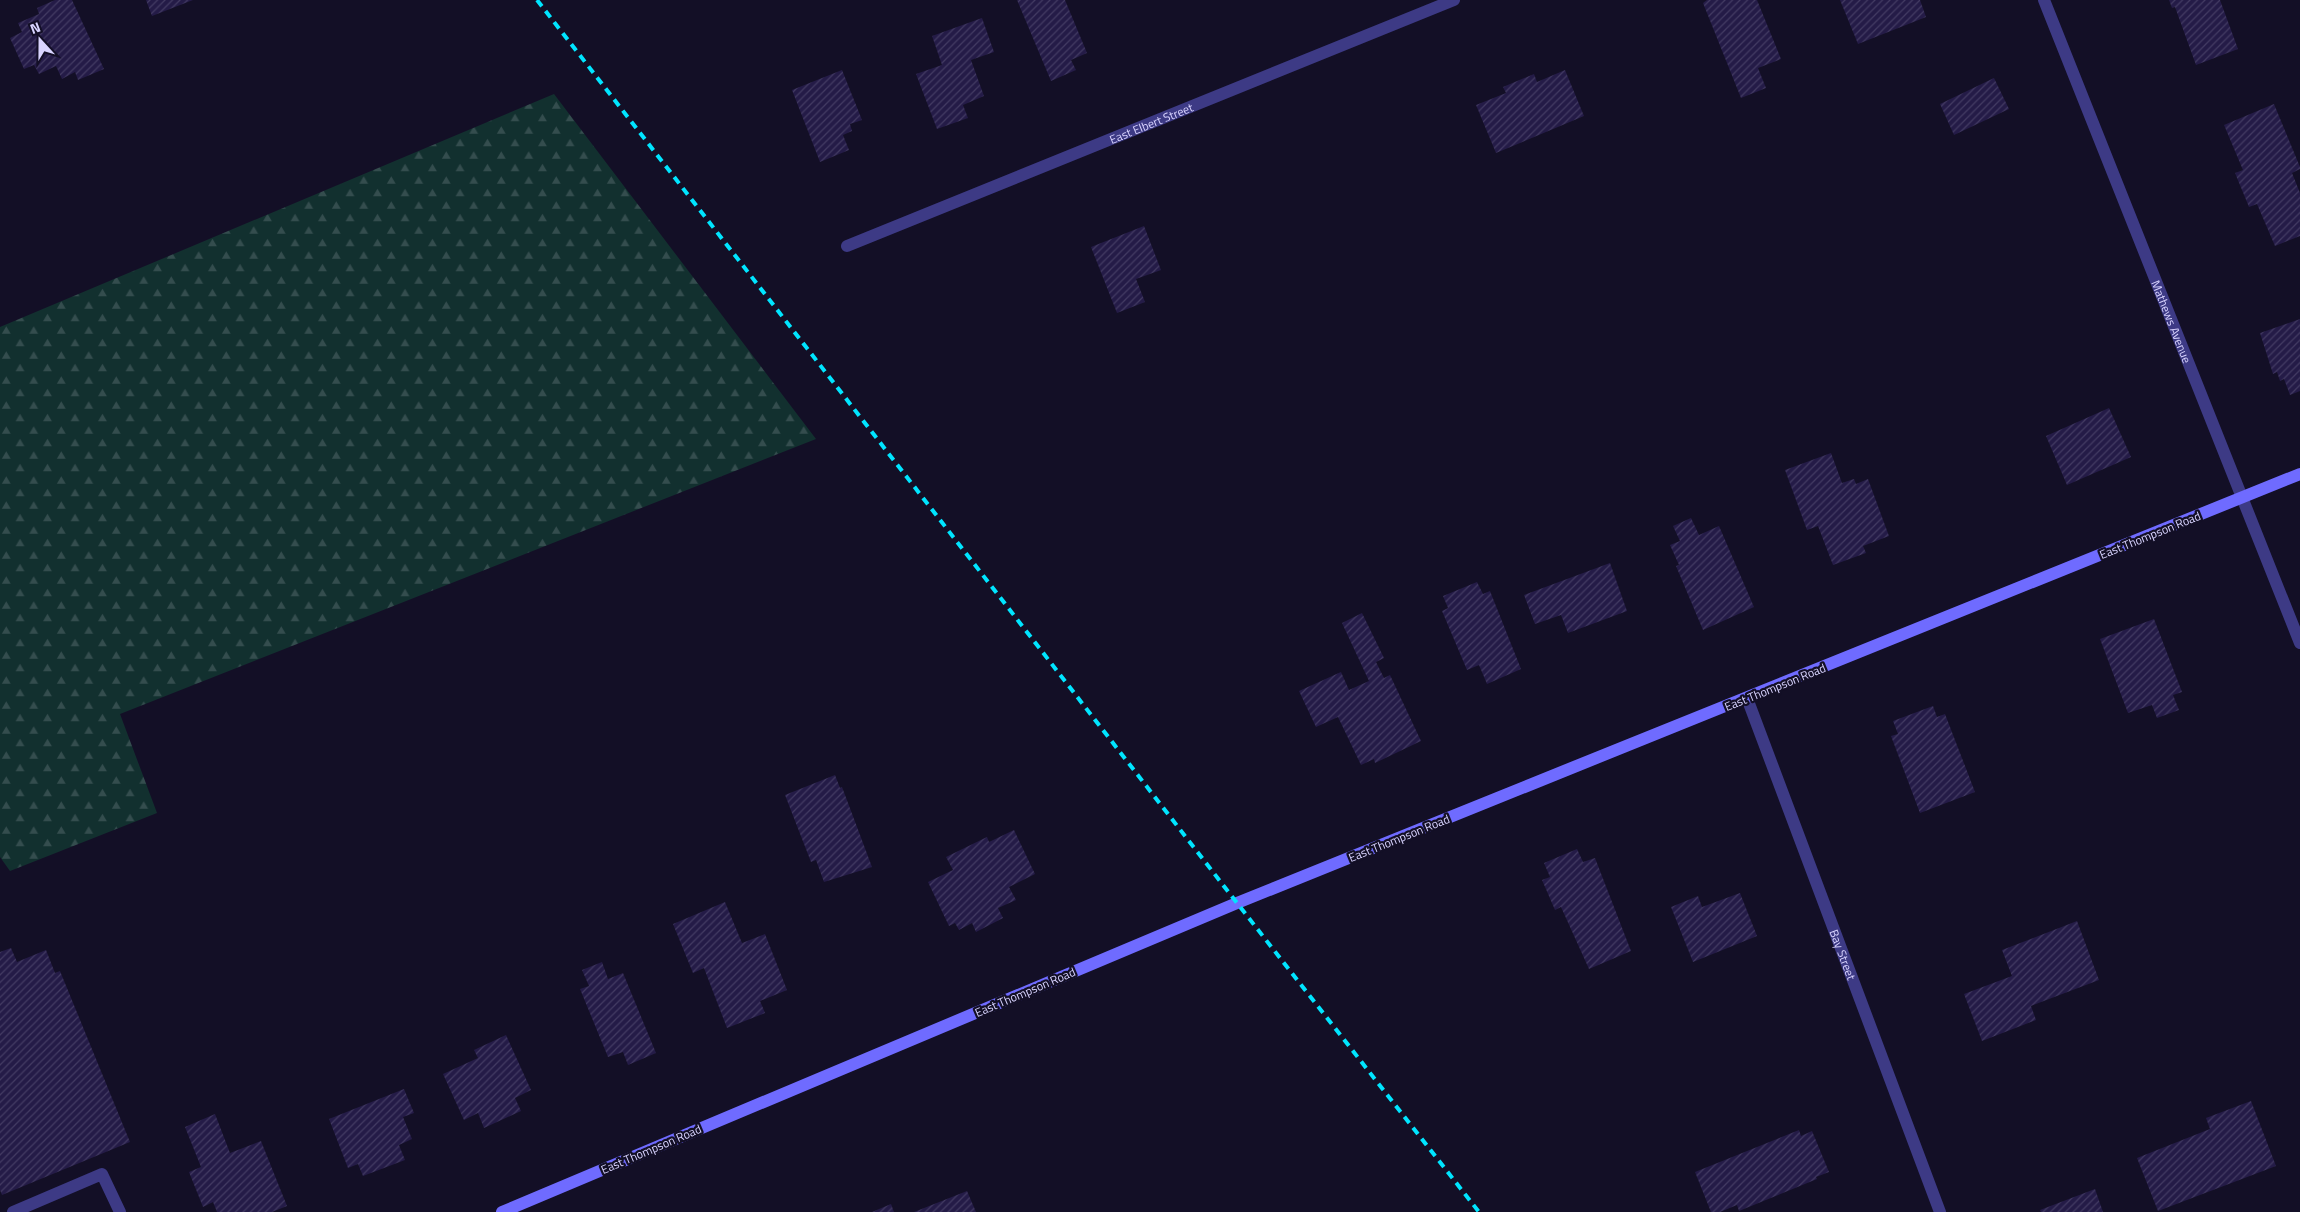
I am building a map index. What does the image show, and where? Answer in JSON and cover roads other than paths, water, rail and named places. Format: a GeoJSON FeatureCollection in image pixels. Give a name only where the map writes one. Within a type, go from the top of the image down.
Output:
{"type":"FeatureCollection","features":[{"type":"Feature","properties":{"kind":"main road","name":"East Thompson Road"},"geometry":{"type":"LineString","coordinates":[[502,1212],[1237,903],[2300,474]]}},
{"type":"Feature","properties":{"kind":"street","name":"East Elbert Street"},"geometry":{"type":"LineString","coordinates":[[847,246],[1454,0]]}},
{"type":"Feature","properties":{"kind":"street","name":"Mathews Avenue"},"geometry":{"type":"LineString","coordinates":[[2044,0],[2244,497],[2300,643]]}},
{"type":"Feature","properties":{"kind":"street","name":"Bay Street"},"geometry":{"type":"LineString","coordinates":[[1747,698],[1940,1212]]}},
{"type":"Feature","properties":{"kind":"street"},"geometry":{"type":"LineString","coordinates":[[13,1212],[102,1174],[120,1212]]}},
{"type":"Feature","properties":{"kind":"railway"},"geometry":{"type":"LineString","coordinates":[[537,0],[1479,1212]]}}]}
